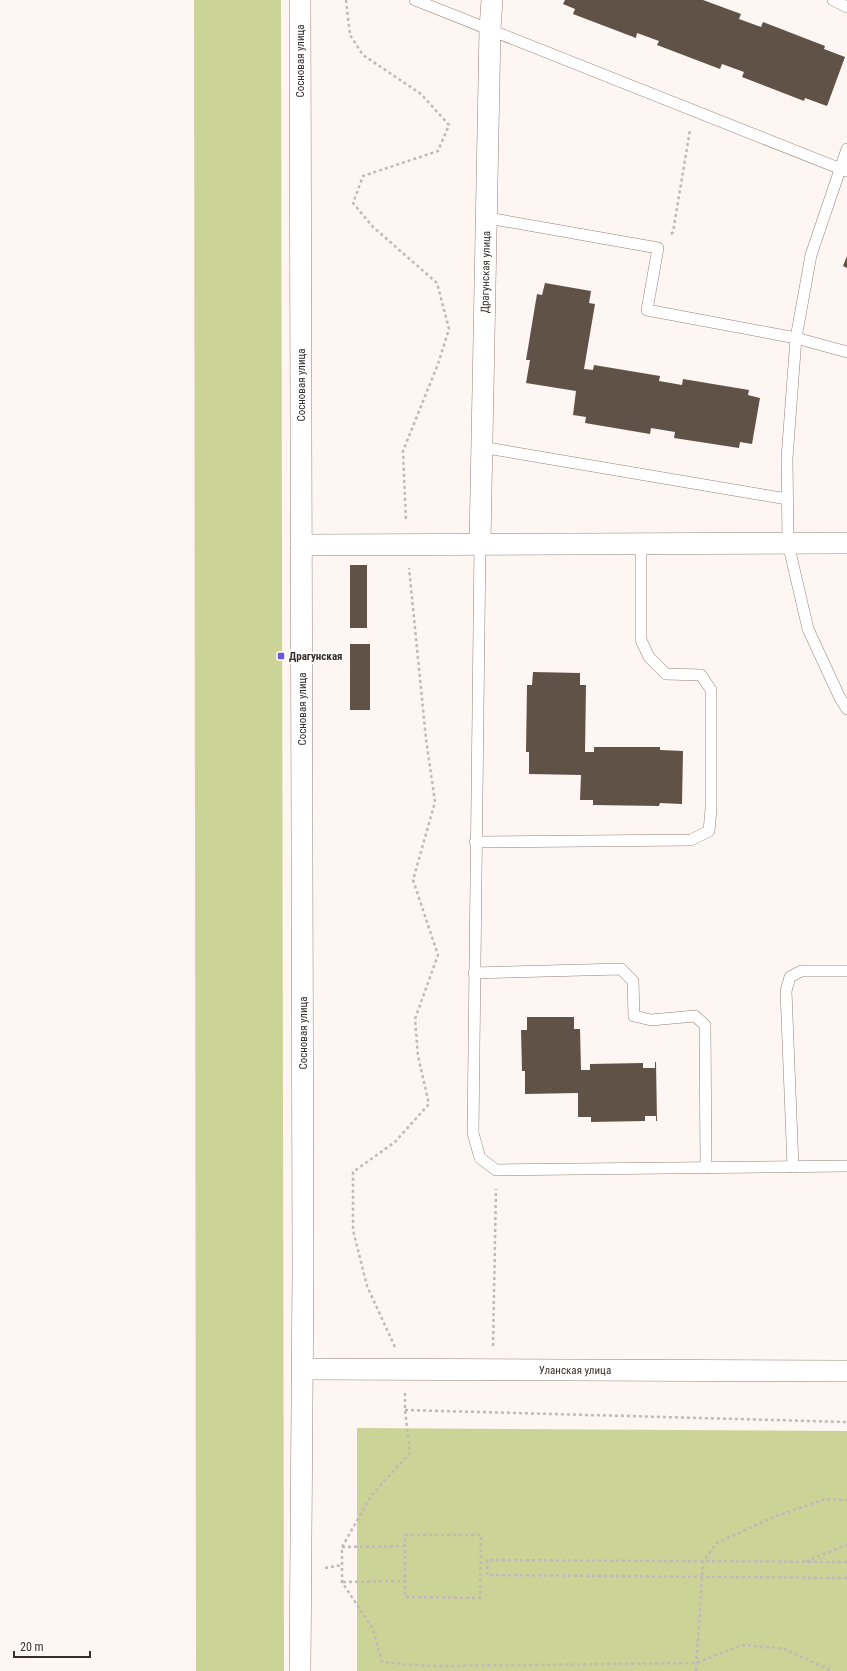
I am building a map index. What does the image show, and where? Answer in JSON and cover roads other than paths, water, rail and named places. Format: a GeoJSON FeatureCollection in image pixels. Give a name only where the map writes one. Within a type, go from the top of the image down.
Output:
{"type":"FeatureCollection","features":[{"type":"Feature","properties":{"kind":"street","name":"Сосновая улица"},"geometry":{"type":"LineString","coordinates":[[300,0],[303,1369],[300,1671]]}},
{"type":"Feature","properties":{"kind":"street","name":"Драгунская улица"},"geometry":{"type":"LineString","coordinates":[[480,543],[481,447],[488,218],[490,29],[492,0]]}},
{"type":"Feature","properties":{"kind":"street"},"geometry":{"type":"LineString","coordinates":[[301,545],[480,543],[847,543]]}},
{"type":"Feature","properties":{"kind":"street","name":"Уланская улица"},"geometry":{"type":"LineString","coordinates":[[303,1369],[847,1371]]}},
{"type":"Feature","properties":{"kind":"lane"},"geometry":{"type":"LineString","coordinates":[[415,0],[693,109],[843,170]]}},
{"type":"Feature","properties":{"kind":"lane"},"geometry":{"type":"LineString","coordinates":[[833,0],[847,7]]}},
{"type":"Feature","properties":{"kind":"lane"},"geometry":{"type":"LineString","coordinates":[[847,149],[843,170],[811,255],[796,338],[787,458],[788,543],[808,629],[847,710]]}},
{"type":"Feature","properties":{"kind":"lane"},"geometry":{"type":"LineString","coordinates":[[488,218],[658,248],[647,310],[796,338],[847,352]]}},
{"type":"Feature","properties":{"kind":"lane"},"geometry":{"type":"LineString","coordinates":[[481,447],[787,499]]}},
{"type":"Feature","properties":{"kind":"lane"},"geometry":{"type":"LineString","coordinates":[[480,543],[475,842],[473,1133],[480,1158],[496,1170],[847,1166]]}},
{"type":"Feature","properties":{"kind":"lane"},"geometry":{"type":"LineString","coordinates":[[475,842],[691,840],[709,831],[711,810],[711,690],[701,675],[666,674],[649,657],[641,640],[641,543]]}},
{"type":"Feature","properties":{"kind":"lane"},"geometry":{"type":"LineString","coordinates":[[474,973],[621,969],[633,981],[634,1016],[651,1020],[695,1016],[705,1025],[706,1168]]}},
{"type":"Feature","properties":{"kind":"lane"},"geometry":{"type":"LineString","coordinates":[[793,1166],[786,991],[790,977],[801,971],[847,971]]}},
{"type":"Feature","properties":{"kind":"place","name":"Драгунская"},"geometry":{"type":"Point","coordinates":[281,656]}}]}
